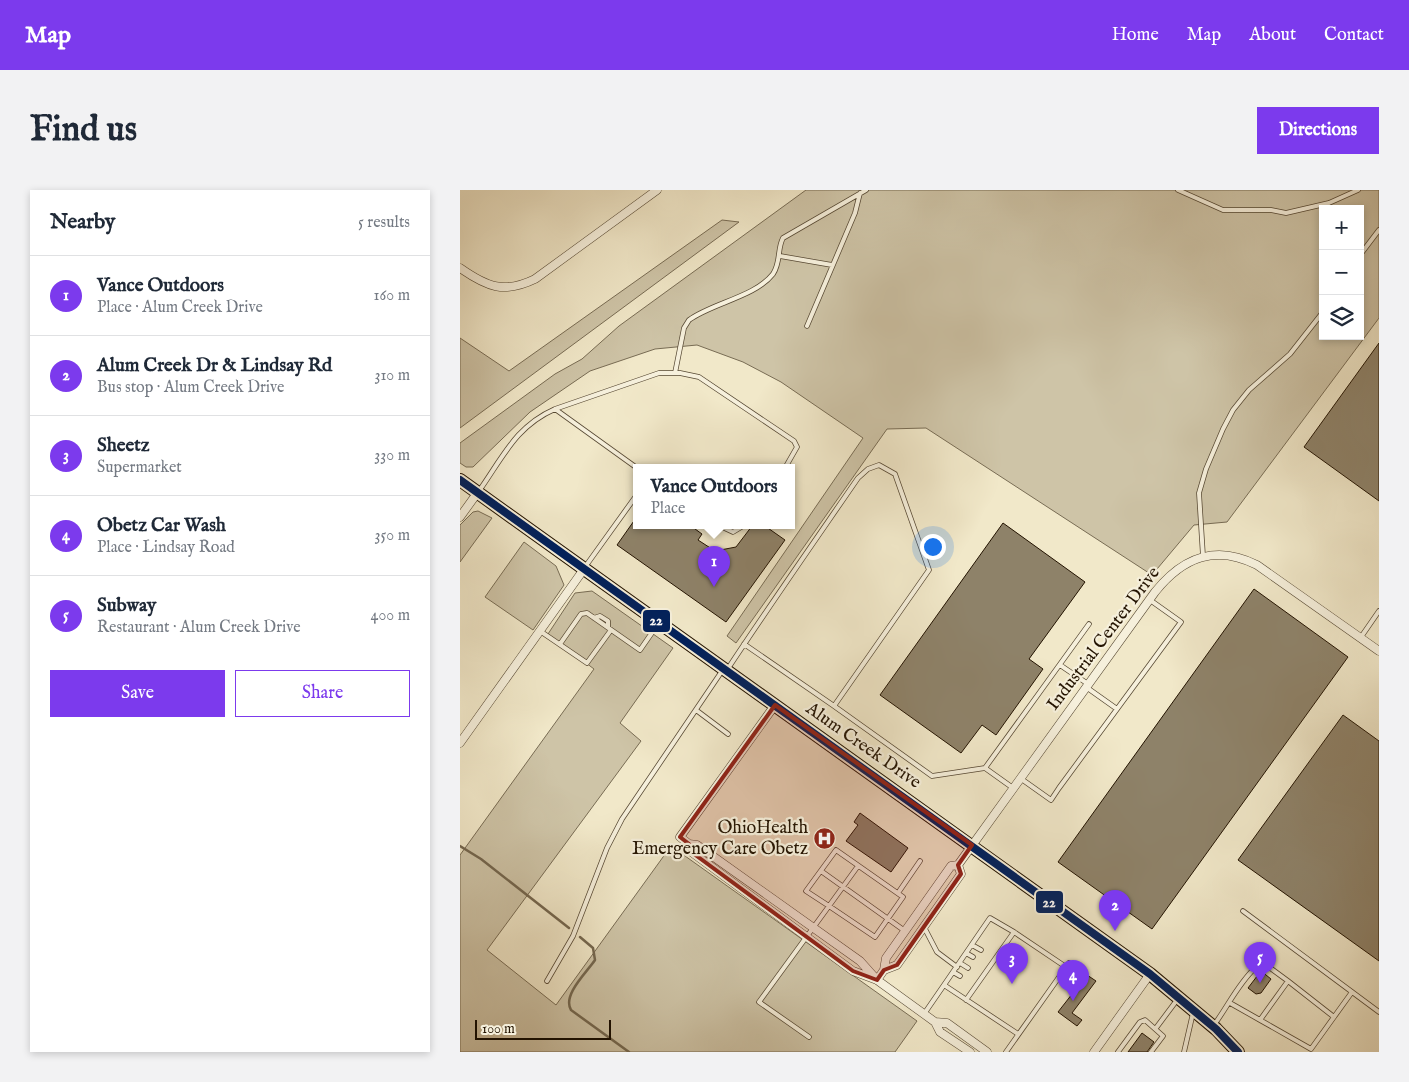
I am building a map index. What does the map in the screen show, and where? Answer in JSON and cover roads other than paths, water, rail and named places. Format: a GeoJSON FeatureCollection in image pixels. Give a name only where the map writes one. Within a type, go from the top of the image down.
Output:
{"type":"FeatureCollection","features":[{"type":"Feature","properties":{"kind":"main road","name":"Alum Creek Drive"},"geometry":{"type":"LineString","coordinates":[[460,480],[1150,974],[1212,1026],[1238,1052]]}},
{"type":"Feature","properties":{"kind":"street"},"geometry":{"type":"LineString","coordinates":[[460,268],[473,278],[493,286],[503,288],[525,284],[657,190]]}},
{"type":"Feature","properties":{"kind":"street"},"geometry":{"type":"LineString","coordinates":[[460,517],[478,492]]}},
{"type":"Feature","properties":{"kind":"street","name":"Industrial Center Drive"},"geometry":{"type":"LineString","coordinates":[[958,865],[1150,599],[1166,578],[1186,563],[1203,556],[1226,554],[1243,557],[1379,651]]}},
{"type":"Feature","properties":{"kind":"street"},"geometry":{"type":"LineString","coordinates":[[460,743],[584,569]]}},
{"type":"Feature","properties":{"kind":"street"},"geometry":{"type":"LineString","coordinates":[[775,705],[680,837],[689,844],[696,844],[860,961],[877,980],[924,1014],[936,1022],[947,1023],[986,1052]]}},
{"type":"Feature","properties":{"kind":"street"},"geometry":{"type":"LineString","coordinates":[[689,844],[690,852],[853,971],[877,980]]}},
{"type":"Feature","properties":{"kind":"street"},"geometry":{"type":"LineString","coordinates":[[877,980],[884,970],[886,958],[905,930],[951,866],[958,865],[961,874],[924,927],[897,965],[884,970]]}},
{"type":"Feature","properties":{"kind":"street"},"geometry":{"type":"LineString","coordinates":[[1094,1052],[1150,974]]}},
{"type":"Feature","properties":{"kind":"street"},"geometry":{"type":"LineString","coordinates":[[936,1022],[940,1032],[970,1052]]}},
{"type":"Feature","properties":{"kind":"lane"},"geometry":{"type":"LineString","coordinates":[[675,373],[684,328],[689,320],[762,284],[772,274],[778,263],[780,244],[783,238],[866,190]]}},
{"type":"Feature","properties":{"kind":"lane"},"geometry":{"type":"LineString","coordinates":[[1178,190],[1223,210],[1271,210],[1286,213],[1329,203],[1358,190]]}},
{"type":"Feature","properties":{"kind":"lane"},"geometry":{"type":"LineString","coordinates":[[807,326],[855,213],[860,193]]}},
{"type":"Feature","properties":{"kind":"lane"},"geometry":{"type":"LineString","coordinates":[[1364,250],[1379,230]]}},
{"type":"Feature","properties":{"kind":"lane"},"geometry":{"type":"LineString","coordinates":[[780,256],[832,265]]}},
{"type":"Feature","properties":{"kind":"lane"},"geometry":{"type":"LineString","coordinates":[[1203,556],[1199,493],[1206,469],[1223,429],[1233,410],[1249,390],[1290,354],[1319,317]]}},
{"type":"Feature","properties":{"kind":"lane"},"geometry":{"type":"LineString","coordinates":[[478,492],[517,436],[536,418],[555,409],[659,374],[675,373],[699,377],[794,441],[797,447],[787,464]]}},
{"type":"Feature","properties":{"kind":"lane"},"geometry":{"type":"LineString","coordinates":[[555,409],[633,465]]}},
{"type":"Feature","properties":{"kind":"lane"},"geometry":{"type":"LineString","coordinates":[[547,981],[572,936],[607,848],[622,819],[858,478],[868,469],[879,466],[895,474],[929,570],[834,706]]}},
{"type":"Feature","properties":{"kind":"lane"},"geometry":{"type":"LineString","coordinates":[[584,569],[633,500]]}},
{"type":"Feature","properties":{"kind":"lane"},"geometry":{"type":"LineString","coordinates":[[726,529],[733,532],[738,529]]}},
{"type":"Feature","properties":{"kind":"lane"},"geometry":{"type":"LineString","coordinates":[[1020,778],[1051,800],[1180,622],[1150,599]]}},
{"type":"Feature","properties":{"kind":"lane"},"geometry":{"type":"LineString","coordinates":[[1360,638],[1379,611]]}},
{"type":"Feature","properties":{"kind":"lane"},"geometry":{"type":"LineString","coordinates":[[560,644],[581,614],[587,613],[640,650],[659,622]]}},
{"type":"Feature","properties":{"kind":"lane"},"geometry":{"type":"LineString","coordinates":[[985,768],[1089,624]]}},
{"type":"Feature","properties":{"kind":"lane"},"geometry":{"type":"LineString","coordinates":[[540,631],[587,663],[609,628]]}},
{"type":"Feature","properties":{"kind":"lane"},"geometry":{"type":"LineString","coordinates":[[744,644],[932,776],[985,768],[1013,788]]}},
{"type":"Feature","properties":{"kind":"lane"},"geometry":{"type":"LineString","coordinates":[[1060,665],[1117,709]]}},
{"type":"Feature","properties":{"kind":"lane"},"geometry":{"type":"LineString","coordinates":[[696,710],[728,734]]}},
{"type":"Feature","properties":{"kind":"lane"},"geometry":{"type":"LineString","coordinates":[[836,850],[898,893],[903,897],[875,937],[806,891],[836,850]]}},
{"type":"Feature","properties":{"kind":"lane"},"geometry":{"type":"LineString","coordinates":[[898,893],[920,861]]}},
{"type":"Feature","properties":{"kind":"lane"},"geometry":{"type":"LineString","coordinates":[[809,1037],[759,1002],[858,866]]}},
{"type":"Feature","properties":{"kind":"lane"},"geometry":{"type":"LineString","coordinates":[[821,871],[905,930]]}},
{"type":"Feature","properties":{"kind":"lane"},"geometry":{"type":"LineString","coordinates":[[1243,911],[1379,1012]]}},
{"type":"Feature","properties":{"kind":"lane"},"geometry":{"type":"LineString","coordinates":[[924,1014],[990,918],[1067,965],[1006,1052]]}},
{"type":"Feature","properties":{"kind":"lane"},"geometry":{"type":"LineString","coordinates":[[924,927],[937,952],[956,967]]}},
{"type":"Feature","properties":{"kind":"lane"},"geometry":{"type":"LineString","coordinates":[[966,1000],[974,985],[982,977],[987,966],[995,959],[1014,932]]}},
{"type":"Feature","properties":{"kind":"lane"},"geometry":{"type":"LineString","coordinates":[[980,933],[986,937]]}},
{"type":"Feature","properties":{"kind":"lane"},"geometry":{"type":"LineString","coordinates":[[998,944],[1003,947]]}},
{"type":"Feature","properties":{"kind":"lane"},"geometry":{"type":"LineString","coordinates":[[972,945],[981,950]]}},
{"type":"Feature","properties":{"kind":"lane"},"geometry":{"type":"LineString","coordinates":[[966,953],[973,957]]}},
{"type":"Feature","properties":{"kind":"lane"},"geometry":{"type":"LineString","coordinates":[[990,956],[995,959]]}},
{"type":"Feature","properties":{"kind":"lane"},"geometry":{"type":"LineString","coordinates":[[960,962],[968,968]]}},
{"type":"Feature","properties":{"kind":"lane"},"geometry":{"type":"LineString","coordinates":[[1212,1026],[1230,1003],[1239,987],[1255,968],[1269,967],[1334,1018]]}},
{"type":"Feature","properties":{"kind":"lane"},"geometry":{"type":"LineString","coordinates":[[953,972],[960,976]]}},
{"type":"Feature","properties":{"kind":"lane"},"geometry":{"type":"LineString","coordinates":[[977,974],[982,977]]}},
{"type":"Feature","properties":{"kind":"lane"},"geometry":{"type":"LineString","coordinates":[[1260,1020],[1288,981]]}},
{"type":"Feature","properties":{"kind":"lane"},"geometry":{"type":"LineString","coordinates":[[944,985],[1018,1034]]}},
{"type":"Feature","properties":{"kind":"lane"},"geometry":{"type":"LineString","coordinates":[[1230,1003],[1311,1051],[1352,992]]}},
{"type":"Feature","properties":{"kind":"lane"},"geometry":{"type":"LineString","coordinates":[[1156,1028],[1179,998]]}},
{"type":"Feature","properties":{"kind":"lane"},"geometry":{"type":"LineString","coordinates":[[1184,1052],[1193,1010]]}},
{"type":"Feature","properties":{"kind":"lane"},"geometry":{"type":"LineString","coordinates":[[1118,1052],[1140,1022],[1145,1020],[1163,1036],[1151,1052]]}},
{"type":"Feature","properties":{"kind":"waterway"},"geometry":{"type":"LineString","coordinates":[[460,846],[481,859],[569,928]]}},
{"type":"Feature","properties":{"kind":"waterway"},"geometry":{"type":"LineString","coordinates":[[580,937],[593,948],[595,960],[573,991],[569,1004],[571,1010],[629,1052]]}},
{"type":"Feature","properties":{"kind":"place","name":"Vance Outdoors"},"geometry":{"type":"Point","coordinates":[714,587]}},
{"type":"Feature","properties":{"kind":"place","name":"OhioHealth Emergency Care Obetz"},"geometry":{"type":"Point","coordinates":[824,838]}},
{"type":"Feature","properties":{"kind":"place","name":"Alum Creek Dr & Lindsay Rd"},"geometry":{"type":"Point","coordinates":[1115,931]}},
{"type":"Feature","properties":{"kind":"place","name":"Subway"},"geometry":{"type":"Point","coordinates":[1260,983]}},
{"type":"Feature","properties":{"kind":"place","name":"Sheetz"},"geometry":{"type":"Point","coordinates":[1012,984]}},
{"type":"Feature","properties":{"kind":"place","name":"Obetz Car Wash"},"geometry":{"type":"Point","coordinates":[1073,1001]}}]}
